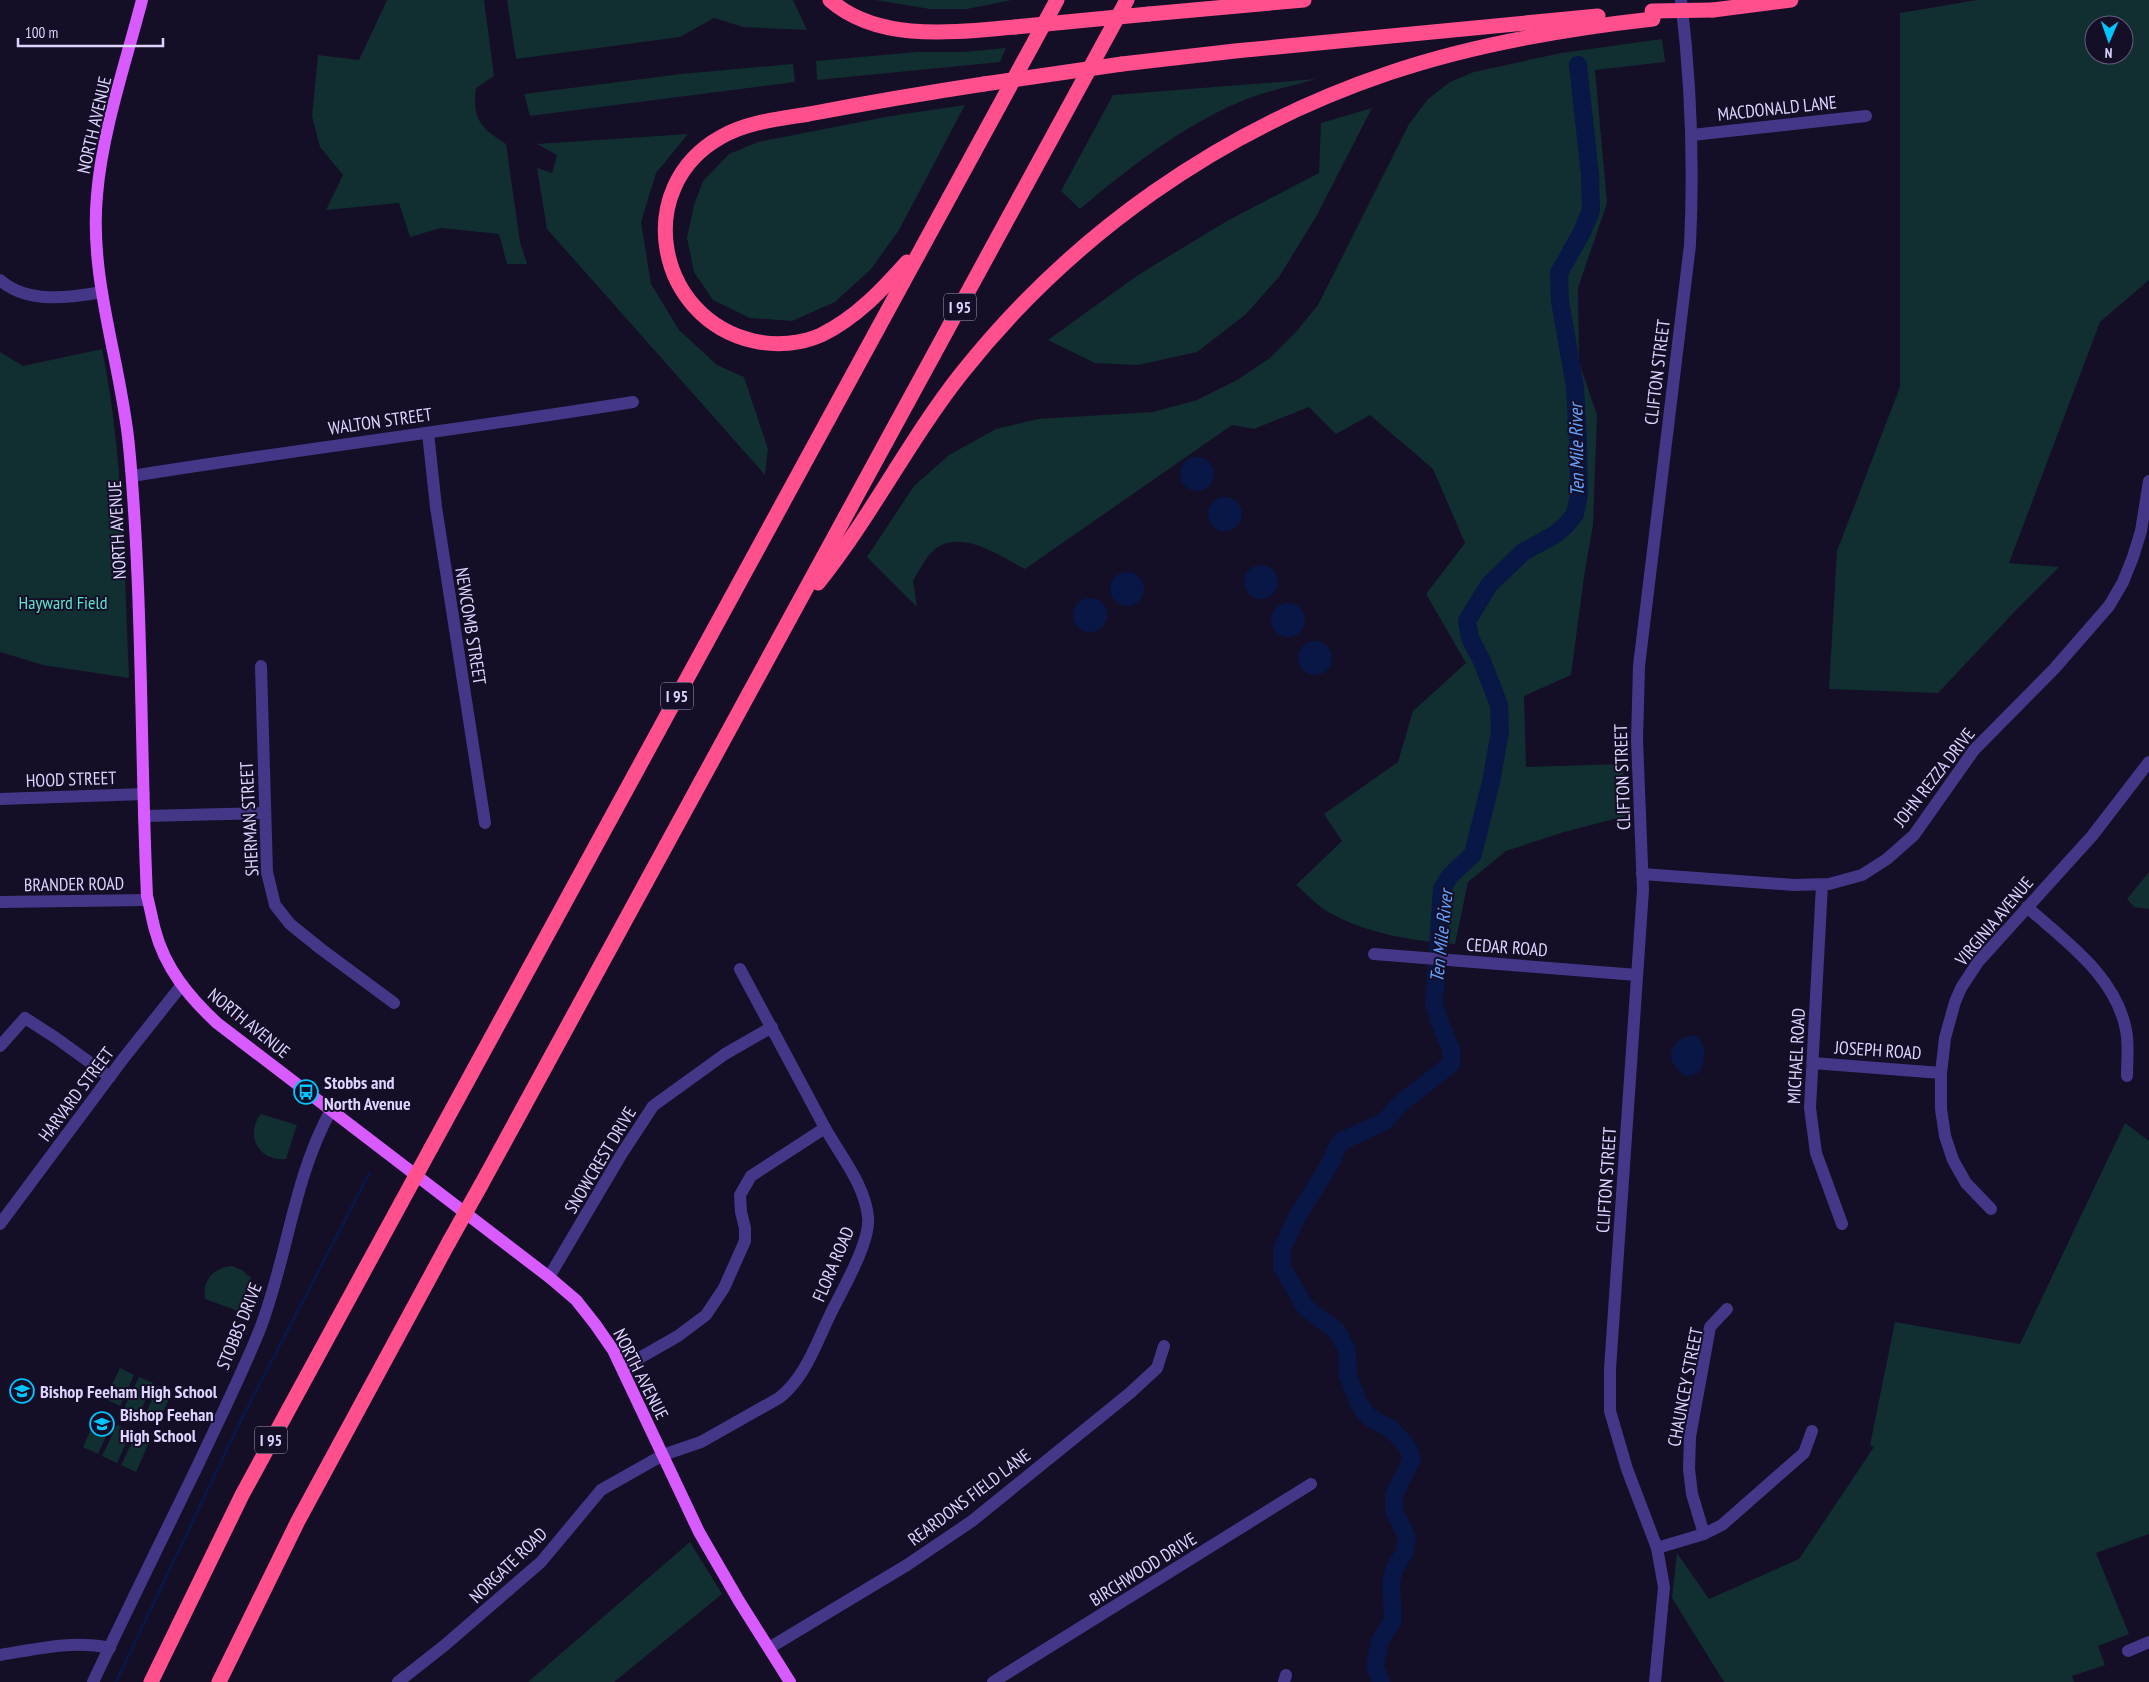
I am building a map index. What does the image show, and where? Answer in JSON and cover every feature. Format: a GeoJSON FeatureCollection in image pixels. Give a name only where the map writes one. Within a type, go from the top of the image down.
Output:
{"type":"FeatureCollection","features":[{"type":"Feature","properties":{"kind":"highway"},"geometry":{"type":"LineString","coordinates":[[830,0],[846,12],[862,19],[913,31],[940,32],[1015,27],[1304,0]]}},
{"type":"Feature","properties":{"kind":"highway"},"geometry":{"type":"LineString","coordinates":[[1046,20],[1052,0]]}},
{"type":"Feature","properties":{"kind":"highway","name":"I 95"},"geometry":{"type":"LineString","coordinates":[[151,1682],[242,1495],[1057,0]]}},
{"type":"Feature","properties":{"kind":"highway","name":"I 95"},"geometry":{"type":"LineString","coordinates":[[219,1682],[298,1521],[1128,0]]}},
{"type":"Feature","properties":{"kind":"highway"},"geometry":{"type":"LineString","coordinates":[[924,244],[876,295],[842,323],[808,339],[771,344],[746,340],[723,330],[701,315],[692,306],[680,289],[672,271],[665,232],[668,207],[684,171],[707,146],[732,131],[754,124],[984,84],[1122,64],[1243,50],[1713,10],[1792,0]]}},
{"type":"Feature","properties":{"kind":"highway"},"geometry":{"type":"LineString","coordinates":[[793,613],[839,556],[933,413],[985,345],[1058,268],[1112,223],[1169,181],[1260,127],[1324,97],[1390,72],[1493,44],[1652,15]]}},
{"type":"Feature","properties":{"kind":"main road","name":"NORTH AVENUE"},"geometry":{"type":"LineString","coordinates":[[142,0],[102,159],[97,194],[95,232],[102,292],[124,403],[132,476],[139,614],[148,900],[155,932],[167,961],[181,986],[197,1005],[217,1023],[549,1277],[576,1300],[613,1350],[699,1532],[790,1682]]}},
{"type":"Feature","properties":{"kind":"street","name":"CLIFTON STREET"},"geometry":{"type":"LineString","coordinates":[[1655,1682],[1664,1587],[1656,1548],[1627,1469],[1610,1411],[1610,1388],[1642,874],[1637,740],[1639,666],[1690,245],[1693,181],[1692,135],[1688,56],[1681,0]]}},
{"type":"Feature","properties":{"kind":"street","name":"MACDONALD LANE"},"geometry":{"type":"LineString","coordinates":[[1692,135],[1866,116]]}},
{"type":"Feature","properties":{"kind":"street"},"geometry":{"type":"LineString","coordinates":[[0,280],[24,294],[46,297],[74,297],[102,292]]}},
{"type":"Feature","properties":{"kind":"street","name":"WALTON STREET"},"geometry":{"type":"LineString","coordinates":[[132,476],[543,417],[634,402]]}},
{"type":"Feature","properties":{"kind":"street","name":"NEWCOMB STREET"},"geometry":{"type":"LineString","coordinates":[[428,432],[437,516],[485,823]]}},
{"type":"Feature","properties":{"kind":"street","name":"JOHN REZZA DRIVE"},"geometry":{"type":"LineString","coordinates":[[1642,874],[1794,885],[1822,884],[1862,875],[1887,859],[1914,835],[1974,750],[2060,662],[2109,606],[2123,582],[2135,549],[2149,481]]}},
{"type":"Feature","properties":{"kind":"street","name":"SHERMAN STREET"},"geometry":{"type":"LineString","coordinates":[[261,666],[267,872],[275,905],[291,924],[321,949],[394,1003]]}},
{"type":"Feature","properties":{"kind":"street","name":"VIRGINIA AVENUE"},"geometry":{"type":"LineString","coordinates":[[1991,1209],[1966,1182],[1953,1160],[1945,1136],[1942,1118],[1941,1073],[1949,1020],[1961,988],[1978,962],[2092,836],[2149,762]]}},
{"type":"Feature","properties":{"kind":"street","name":"HOOD STREET"},"geometry":{"type":"LineString","coordinates":[[0,799],[144,794]]}},
{"type":"Feature","properties":{"kind":"street"},"geometry":{"type":"LineString","coordinates":[[144,816],[265,813]]}},
{"type":"Feature","properties":{"kind":"street","name":"MICHAEL ROAD"},"geometry":{"type":"LineString","coordinates":[[1822,884],[1810,1108],[1816,1153],[1842,1224]]}},
{"type":"Feature","properties":{"kind":"street","name":"BRANDER ROAD"},"geometry":{"type":"LineString","coordinates":[[0,902],[148,900]]}},
{"type":"Feature","properties":{"kind":"street"},"geometry":{"type":"LineString","coordinates":[[2027,907],[2093,967],[2107,984],[2118,1004],[2126,1029],[2127,1076]]}},
{"type":"Feature","properties":{"kind":"street","name":"CEDAR ROAD"},"geometry":{"type":"LineString","coordinates":[[1374,954],[1403,958],[1501,963],[1637,975]]}},
{"type":"Feature","properties":{"kind":"street","name":"FLORA ROAD"},"geometry":{"type":"LineString","coordinates":[[663,1455],[701,1442],[779,1398],[790,1389],[812,1353],[855,1264],[866,1236],[868,1218],[858,1185],[825,1128],[740,969]]}},
{"type":"Feature","properties":{"kind":"street","name":"HARVARD STREET"},"geometry":{"type":"LineString","coordinates":[[0,1224],[181,986]]}},
{"type":"Feature","properties":{"kind":"street"},"geometry":{"type":"LineString","coordinates":[[0,1046],[25,1018],[110,1077]]}},
{"type":"Feature","properties":{"kind":"street","name":"SNOWCREST DRIVE"},"geometry":{"type":"LineString","coordinates":[[549,1277],[621,1155],[653,1106],[725,1054],[772,1027]]}},
{"type":"Feature","properties":{"kind":"street","name":"JOSEPH ROAD"},"geometry":{"type":"LineString","coordinates":[[1812,1063],[1941,1073]]}},
{"type":"Feature","properties":{"kind":"street","name":"STOBBS DRIVE"},"geometry":{"type":"LineString","coordinates":[[93,1682],[166,1532],[256,1339],[276,1280],[302,1178],[317,1136],[331,1110]]}},
{"type":"Feature","properties":{"kind":"street"},"geometry":{"type":"LineString","coordinates":[[622,1368],[678,1336],[706,1315],[724,1288],[745,1241],[746,1228],[740,1212],[740,1195],[751,1176],[825,1128]]}},
{"type":"Feature","properties":{"kind":"street","name":"CHAUNCEY STREET"},"geometry":{"type":"LineString","coordinates":[[1704,1534],[1692,1494],[1689,1469],[1690,1437],[1710,1327],[1727,1310]]}},
{"type":"Feature","properties":{"kind":"street","name":"REARDONS FIELD LANE"},"geometry":{"type":"LineString","coordinates":[[769,1648],[907,1565],[972,1521],[1130,1393],[1157,1368],[1164,1346]]}},
{"type":"Feature","properties":{"kind":"street"},"geometry":{"type":"LineString","coordinates":[[1656,1548],[1704,1534],[1722,1525],[1804,1453],[1812,1431]]}},
{"type":"Feature","properties":{"kind":"street","name":"NORGATE ROAD"},"geometry":{"type":"LineString","coordinates":[[398,1682],[445,1645],[541,1562],[601,1490],[663,1455]]}},
{"type":"Feature","properties":{"kind":"street","name":"BIRCHWOOD DRIVE"},"geometry":{"type":"LineString","coordinates":[[993,1682],[1311,1484]]}},
{"type":"Feature","properties":{"kind":"street"},"geometry":{"type":"LineString","coordinates":[[2128,1651],[2149,1642]]}},
{"type":"Feature","properties":{"kind":"street"},"geometry":{"type":"LineString","coordinates":[[0,1655],[69,1644],[90,1644],[110,1648]]}},
{"type":"Feature","properties":{"kind":"green space"},"geometry":{"type":"Polygon","coordinates":[[[387,0],[484,0],[494,76],[476,88],[475,108],[484,128],[506,144],[520,242],[527,264],[507,264],[499,234],[441,228],[410,237],[399,203],[326,210],[343,175],[320,147],[312,116],[318,55],[359,60],[387,0]]]}},
{"type":"Feature","properties":{"kind":"green space"},"geometry":{"type":"Polygon","coordinates":[[[507,0],[793,0],[807,30],[743,27],[714,18],[680,37],[516,59],[507,0]]]}},
{"type":"Feature","properties":{"kind":"green space"},"geometry":{"type":"Polygon","coordinates":[[[875,0],[1012,0],[967,9],[930,9],[875,0]]]}},
{"type":"Feature","properties":{"kind":"green space"},"geometry":{"type":"Polygon","coordinates":[[[1977,0],[2149,0],[2149,280],[2100,322],[2009,563],[2059,567],[1938,693],[1829,689],[1837,551],[1900,387],[1900,13],[1977,0]]]}},
{"type":"Feature","properties":{"kind":"green space"},"geometry":{"type":"Polygon","coordinates":[[[1662,39],[1665,62],[1595,70],[1607,203],[1578,288],[1579,362],[1597,415],[1593,525],[1571,675],[1524,696],[1526,767],[1623,764],[1626,816],[1564,832],[1506,851],[1468,882],[1455,944],[1423,941],[1361,927],[1327,911],[1296,885],[1342,841],[1324,814],[1398,762],[1413,711],[1466,663],[1426,594],[1465,543],[1433,469],[1370,415],[1336,434],[1309,407],[1254,429],[1232,425],[1025,569],[977,545],[952,542],[940,546],[930,554],[913,580],[917,607],[867,557],[914,486],[949,455],[996,429],[1038,419],[1153,412],[1197,400],[1237,380],[1270,358],[1295,333],[1318,305],[1409,124],[1428,99],[1450,82],[1474,72],[1561,53],[1662,39]]]}},
{"type":"Feature","properties":{"kind":"green space"},"geometry":{"type":"Polygon","coordinates":[[[1006,48],[1000,62],[817,80],[816,61],[917,52],[963,52],[1006,48]]]}},
{"type":"Feature","properties":{"kind":"green space"},"geometry":{"type":"Polygon","coordinates":[[[793,64],[795,82],[530,116],[524,94],[681,74],[793,64]]]}},
{"type":"Feature","properties":{"kind":"green space"},"geometry":{"type":"Polygon","coordinates":[[[1316,79],[1251,97],[1198,123],[1137,163],[1080,209],[1061,191],[1113,95],[1316,79]]]}},
{"type":"Feature","properties":{"kind":"green space"},"geometry":{"type":"Polygon","coordinates":[[[965,105],[899,230],[871,269],[835,302],[792,321],[750,318],[713,300],[694,272],[687,238],[694,205],[703,181],[729,154],[758,142],[891,116],[965,105]]]}},
{"type":"Feature","properties":{"kind":"green space"},"geometry":{"type":"Polygon","coordinates":[[[1372,108],[1317,215],[1279,277],[1245,315],[1197,352],[1138,365],[1095,363],[1048,340],[1138,275],[1227,221],[1319,173],[1321,123],[1372,108]]]}},
{"type":"Feature","properties":{"kind":"green space"},"geometry":{"type":"Polygon","coordinates":[[[688,134],[656,173],[641,222],[651,284],[679,330],[717,365],[744,377],[768,449],[765,475],[547,229],[537,168],[552,173],[557,155],[537,144],[688,134]]]}},
{"type":"Feature","properties":{"kind":"green space","name":"Hayward Field"},"geometry":{"type":"Polygon","coordinates":[[[102,349],[115,430],[119,472],[129,678],[43,665],[0,652],[0,352],[23,366],[102,349]]]}},
{"type":"Feature","properties":{"kind":"green space"},"geometry":{"type":"Polygon","coordinates":[[[2149,872],[2149,909],[2134,907],[2127,899],[2149,872]]]}},
{"type":"Feature","properties":{"kind":"green space"},"geometry":{"type":"Polygon","coordinates":[[[261,1114],[297,1125],[286,1159],[276,1159],[268,1156],[257,1146],[254,1130],[261,1114]]]}},
{"type":"Feature","properties":{"kind":"green space"},"geometry":{"type":"Polygon","coordinates":[[[2125,1123],[2149,1141],[2149,1534],[2096,1553],[2129,1634],[2098,1646],[2105,1665],[2072,1676],[2074,1682],[1724,1682],[1672,1598],[1677,1553],[1709,1599],[1799,1559],[1874,1447],[1870,1445],[1895,1322],[2020,1344],[2125,1123]]]}},
{"type":"Feature","properties":{"kind":"green space"},"geometry":{"type":"Polygon","coordinates":[[[232,1266],[242,1270],[251,1278],[238,1311],[205,1299],[207,1280],[220,1269],[232,1266]]]}},
{"type":"Feature","properties":{"kind":"green space"},"geometry":{"type":"Polygon","coordinates":[[[120,1368],[134,1375],[120,1406],[105,1399],[120,1368]]]}},
{"type":"Feature","properties":{"kind":"green space"},"geometry":{"type":"Polygon","coordinates":[[[139,1377],[153,1383],[139,1415],[124,1408],[139,1377]]]}},
{"type":"Feature","properties":{"kind":"green space"},"geometry":{"type":"Polygon","coordinates":[[[158,1386],[172,1392],[158,1424],[144,1417],[158,1386]]]}},
{"type":"Feature","properties":{"kind":"green space"},"geometry":{"type":"Polygon","coordinates":[[[97,1416],[112,1423],[98,1454],[83,1447],[97,1416]]]}},
{"type":"Feature","properties":{"kind":"green space"},"geometry":{"type":"Polygon","coordinates":[[[117,1425],[131,1432],[117,1463],[102,1456],[117,1425]]]}},
{"type":"Feature","properties":{"kind":"green space"},"geometry":{"type":"Polygon","coordinates":[[[136,1434],[150,1440],[136,1472],[121,1465],[136,1434]]]}},
{"type":"Feature","properties":{"kind":"green space"},"geometry":{"type":"Polygon","coordinates":[[[690,1542],[722,1594],[614,1682],[528,1682],[690,1542]]]}},
{"type":"Feature","properties":{"kind":"water"},"geometry":{"type":"Polygon","coordinates":[[[1197,457],[1204,458],[1209,462],[1213,467],[1213,481],[1209,486],[1204,490],[1197,491],[1190,490],[1185,486],[1181,481],[1180,474],[1181,467],[1185,462],[1190,458],[1197,457]]]}},
{"type":"Feature","properties":{"kind":"water"},"geometry":{"type":"Polygon","coordinates":[[[1225,497],[1232,498],[1237,502],[1241,507],[1241,521],[1237,526],[1232,530],[1225,531],[1218,530],[1213,526],[1209,521],[1208,514],[1209,507],[1213,502],[1218,498],[1225,497]]]}},
{"type":"Feature","properties":{"kind":"water"},"geometry":{"type":"Polygon","coordinates":[[[1261,565],[1268,566],[1273,570],[1277,575],[1277,589],[1273,594],[1268,598],[1261,599],[1254,598],[1249,594],[1245,589],[1244,582],[1245,575],[1249,570],[1254,566],[1261,565]]]}},
{"type":"Feature","properties":{"kind":"water"},"geometry":{"type":"Polygon","coordinates":[[[1127,572],[1134,573],[1139,577],[1143,582],[1143,596],[1139,601],[1134,605],[1127,606],[1120,605],[1115,601],[1111,596],[1110,589],[1111,582],[1115,577],[1120,573],[1127,572]]]}},
{"type":"Feature","properties":{"kind":"water"},"geometry":{"type":"Polygon","coordinates":[[[1090,598],[1097,599],[1102,603],[1106,608],[1106,622],[1102,627],[1097,631],[1090,632],[1083,631],[1078,627],[1074,622],[1073,615],[1074,608],[1078,603],[1083,599],[1090,598]]]}},
{"type":"Feature","properties":{"kind":"water"},"geometry":{"type":"Polygon","coordinates":[[[1288,603],[1295,604],[1300,608],[1304,613],[1304,627],[1300,632],[1295,636],[1288,637],[1281,636],[1276,632],[1272,627],[1271,620],[1272,613],[1276,608],[1281,604],[1288,603]]]}},
{"type":"Feature","properties":{"kind":"water"},"geometry":{"type":"Polygon","coordinates":[[[1315,641],[1322,642],[1327,646],[1331,651],[1331,665],[1327,670],[1322,674],[1315,675],[1308,674],[1303,670],[1299,665],[1298,658],[1299,651],[1303,646],[1308,642],[1315,641]]]}},
{"type":"Feature","properties":{"kind":"water"},"geometry":{"type":"Polygon","coordinates":[[[1694,1035],[1702,1043],[1704,1058],[1699,1073],[1687,1077],[1674,1065],[1671,1053],[1676,1044],[1684,1038],[1694,1035]]]}},
{"type":"Feature","properties":{"kind":"waterway","name":"Ten Mile River"},"geometry":{"type":"LineString","coordinates":[[1381,1682],[1375,1666],[1380,1641],[1393,1620],[1391,1582],[1395,1568],[1404,1553],[1407,1538],[1394,1510],[1394,1495],[1412,1459],[1407,1446],[1391,1429],[1369,1417],[1359,1404],[1348,1375],[1347,1350],[1337,1331],[1306,1308],[1282,1267],[1282,1249],[1297,1217],[1331,1162],[1340,1142],[1385,1121],[1400,1104],[1451,1064],[1451,1049],[1434,1003],[1442,889],[1450,876],[1473,854],[1491,782],[1500,732],[1499,705],[1482,661],[1470,638],[1467,621],[1489,585],[1523,552],[1556,534],[1566,525],[1575,514],[1579,494],[1575,387],[1560,301],[1559,273],[1582,232],[1591,210],[1590,175],[1578,65]]}},
{"type":"Feature","properties":{"kind":"waterway"},"geometry":{"type":"LineString","coordinates":[[116,1682],[240,1422],[370,1172]]}},
{"type":"Feature","properties":{"kind":"place","name":"Stobbs and North Avenue"},"geometry":{"type":"Point","coordinates":[306,1092]}},
{"type":"Feature","properties":{"kind":"place","name":"Bishop Feeham High School"},"geometry":{"type":"Point","coordinates":[22,1391]}},
{"type":"Feature","properties":{"kind":"place","name":"Bishop Feehan High School"},"geometry":{"type":"Point","coordinates":[102,1424]}}]}
